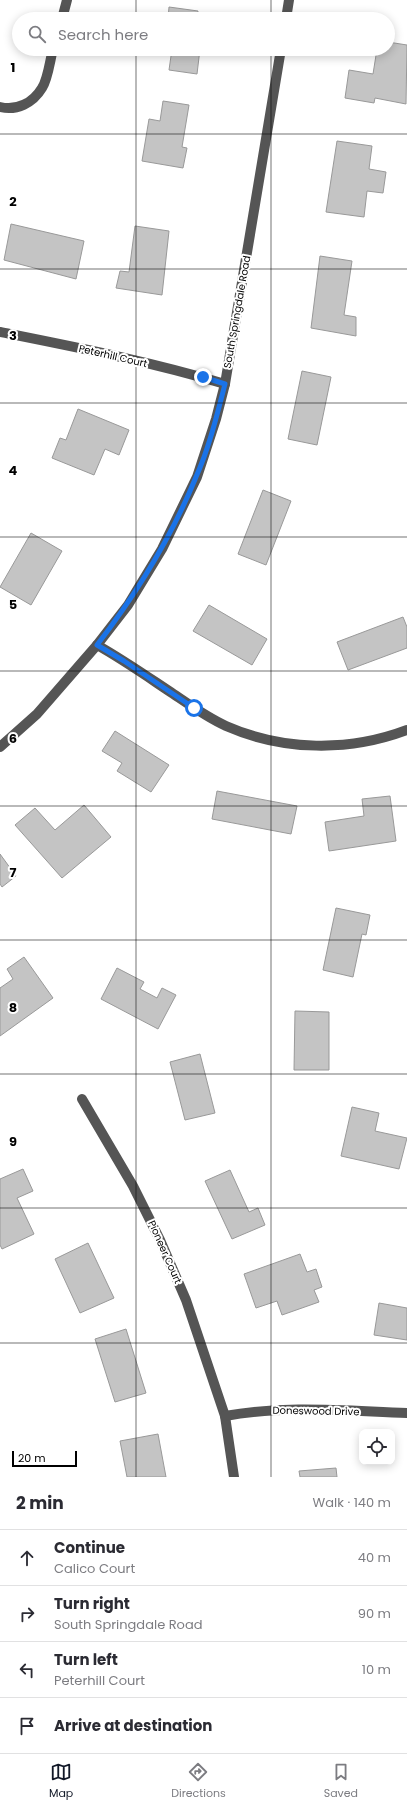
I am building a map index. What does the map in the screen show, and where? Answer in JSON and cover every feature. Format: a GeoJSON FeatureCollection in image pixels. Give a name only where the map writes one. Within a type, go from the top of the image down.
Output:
{"type":"FeatureCollection","features":[{"type":"Feature","properties":{"kind":"street"},"geometry":{"type":"LineString","coordinates":[[64,12],[67,0]]}},
{"type":"Feature","properties":{"kind":"street"},"geometry":{"type":"LineString","coordinates":[[287,12],[289,0]]}},
{"type":"Feature","properties":{"kind":"street"},"geometry":{"type":"LineString","coordinates":[[0,107],[10,110],[27,104],[42,88],[51,56]]}},
{"type":"Feature","properties":{"kind":"street","name":"South Springdale Road"},"geometry":{"type":"LineString","coordinates":[[0,747],[37,714],[97,645],[128,605],[162,549],[196,477],[216,419],[225,384],[280,56]]}},
{"type":"Feature","properties":{"kind":"street","name":"Peterhill Court"},"geometry":{"type":"LineString","coordinates":[[0,332],[71,346],[203,377],[225,384]]}},
{"type":"Feature","properties":{"kind":"street"},"geometry":{"type":"LineString","coordinates":[[97,645],[124,661],[194,708],[225,726],[263,739],[303,746],[336,746],[370,740],[407,730]]}},
{"type":"Feature","properties":{"kind":"street","name":"Pioneer Court"},"geometry":{"type":"LineString","coordinates":[[82,1099],[133,1186],[160,1240],[186,1300],[225,1416],[234,1477]]}},
{"type":"Feature","properties":{"kind":"street","name":"Doneswood Drive"},"geometry":{"type":"LineString","coordinates":[[225,1416],[252,1411],[297,1409],[407,1413]]}},
{"type":"Feature","properties":{"kind":"building"},"geometry":{"type":"Polygon","coordinates":[[[169,7],[198,11],[198,12],[169,12],[169,7]]]}},
{"type":"Feature","properties":{"kind":"building"},"geometry":{"type":"Polygon","coordinates":[[[395,43],[407,45],[406,104],[375,98],[374,103],[345,98],[349,70],[373,74],[376,56],[395,56],[395,43]]]}},
{"type":"Feature","properties":{"kind":"building"},"geometry":{"type":"Polygon","coordinates":[[[171,56],[199,56],[197,74],[169,70],[171,56]]]}},
{"type":"Feature","properties":{"kind":"building"},"geometry":{"type":"Polygon","coordinates":[[[163,101],[189,105],[182,147],[187,148],[183,168],[142,161],[149,119],[160,121],[163,101]]]}},
{"type":"Feature","properties":{"kind":"building"},"geometry":{"type":"Polygon","coordinates":[[[337,141],[372,146],[369,169],[386,172],[383,193],[367,191],[364,217],[326,212],[337,141]]]}},
{"type":"Feature","properties":{"kind":"building"},"geometry":{"type":"Polygon","coordinates":[[[11,224],[84,241],[76,279],[4,260],[11,224]]]}},
{"type":"Feature","properties":{"kind":"building"},"geometry":{"type":"Polygon","coordinates":[[[135,226],[169,231],[162,295],[116,288],[120,271],[129,272],[135,226]]]}},
{"type":"Feature","properties":{"kind":"building"},"geometry":{"type":"Polygon","coordinates":[[[320,256],[352,261],[344,315],[356,317],[356,336],[311,328],[320,256]]]}},
{"type":"Feature","properties":{"kind":"building"},"geometry":{"type":"Polygon","coordinates":[[[302,371],[331,377],[317,445],[288,439],[302,371]]]}},
{"type":"Feature","properties":{"kind":"building"},"geometry":{"type":"Polygon","coordinates":[[[78,409],[129,430],[119,455],[105,449],[94,475],[52,458],[60,438],[66,440],[78,409]]]}},
{"type":"Feature","properties":{"kind":"building"},"geometry":{"type":"Polygon","coordinates":[[[263,490],[291,501],[266,565],[238,554],[263,490]]]}},
{"type":"Feature","properties":{"kind":"building"},"geometry":{"type":"Polygon","coordinates":[[[31,533],[62,551],[31,605],[0,587],[31,533]]]}},
{"type":"Feature","properties":{"kind":"building"},"geometry":{"type":"Polygon","coordinates":[[[209,605],[267,639],[252,665],[193,631],[209,605]]]}},
{"type":"Feature","properties":{"kind":"building"},"geometry":{"type":"Polygon","coordinates":[[[403,617],[407,627],[407,648],[348,670],[337,642],[403,617]]]}},
{"type":"Feature","properties":{"kind":"building"},"geometry":{"type":"Polygon","coordinates":[[[115,731],[169,765],[151,792],[117,771],[122,763],[102,751],[115,731]]]}},
{"type":"Feature","properties":{"kind":"building"},"geometry":{"type":"Polygon","coordinates":[[[217,791],[297,806],[291,834],[212,819],[217,791]]]}},
{"type":"Feature","properties":{"kind":"building"},"geometry":{"type":"Polygon","coordinates":[[[390,796],[396,841],[329,851],[325,822],[364,816],[362,799],[390,796]]]}},
{"type":"Feature","properties":{"kind":"building"},"geometry":{"type":"Polygon","coordinates":[[[84,805],[111,837],[62,878],[15,825],[35,808],[55,830],[84,805]]]}},
{"type":"Feature","properties":{"kind":"building"},"geometry":{"type":"Polygon","coordinates":[[[0,854],[16,876],[2,887],[0,884],[0,854]]]}},
{"type":"Feature","properties":{"kind":"building"},"geometry":{"type":"Polygon","coordinates":[[[336,908],[370,915],[366,935],[362,934],[353,977],[323,970],[336,908]]]}},
{"type":"Feature","properties":{"kind":"building"},"geometry":{"type":"Polygon","coordinates":[[[24,957],[53,998],[0,1036],[0,988],[13,979],[7,969],[24,957]]]}},
{"type":"Feature","properties":{"kind":"building"},"geometry":{"type":"Polygon","coordinates":[[[117,968],[144,982],[140,989],[157,998],[162,988],[176,995],[158,1029],[101,999],[117,968]]]}},
{"type":"Feature","properties":{"kind":"building"},"geometry":{"type":"Polygon","coordinates":[[[295,1011],[329,1012],[329,1070],[294,1070],[295,1011]]]}},
{"type":"Feature","properties":{"kind":"building"},"geometry":{"type":"Polygon","coordinates":[[[200,1054],[215,1113],[185,1120],[170,1062],[200,1054]]]}},
{"type":"Feature","properties":{"kind":"building"},"geometry":{"type":"Polygon","coordinates":[[[352,1107],[379,1113],[375,1131],[407,1138],[399,1169],[341,1156],[352,1107]]]}},
{"type":"Feature","properties":{"kind":"building"},"geometry":{"type":"Polygon","coordinates":[[[23,1169],[33,1191],[17,1198],[34,1234],[2,1249],[0,1245],[0,1179],[23,1169]]]}},
{"type":"Feature","properties":{"kind":"building"},"geometry":{"type":"Polygon","coordinates":[[[230,1170],[249,1212],[258,1208],[265,1225],[232,1239],[205,1181],[230,1170]]]}},
{"type":"Feature","properties":{"kind":"building"},"geometry":{"type":"Polygon","coordinates":[[[88,1243],[114,1298],[80,1313],[55,1259],[88,1243]]]}},
{"type":"Feature","properties":{"kind":"building"},"geometry":{"type":"Polygon","coordinates":[[[300,1254],[307,1272],[316,1269],[322,1287],[314,1290],[319,1302],[282,1315],[277,1301],[256,1308],[244,1274],[300,1254]]]}},
{"type":"Feature","properties":{"kind":"building"},"geometry":{"type":"Polygon","coordinates":[[[379,1303],[407,1308],[407,1340],[374,1335],[379,1303]]]}},
{"type":"Feature","properties":{"kind":"building"},"geometry":{"type":"Polygon","coordinates":[[[126,1329],[146,1393],[115,1402],[95,1339],[126,1329]]]}},
{"type":"Feature","properties":{"kind":"building"},"geometry":{"type":"Polygon","coordinates":[[[158,1434],[166,1477],[127,1477],[120,1441],[158,1434]]]}},
{"type":"Feature","properties":{"kind":"building"},"geometry":{"type":"Polygon","coordinates":[[[336,1468],[337,1477],[300,1477],[299,1471],[336,1468]]]}},
{"type":"Feature","properties":{"kind":"route"},"geometry":{"type":"LineString","coordinates":[[194,708],[124,661],[97,645],[128,605],[162,549],[196,477],[216,419],[225,384],[203,377]]}}]}
